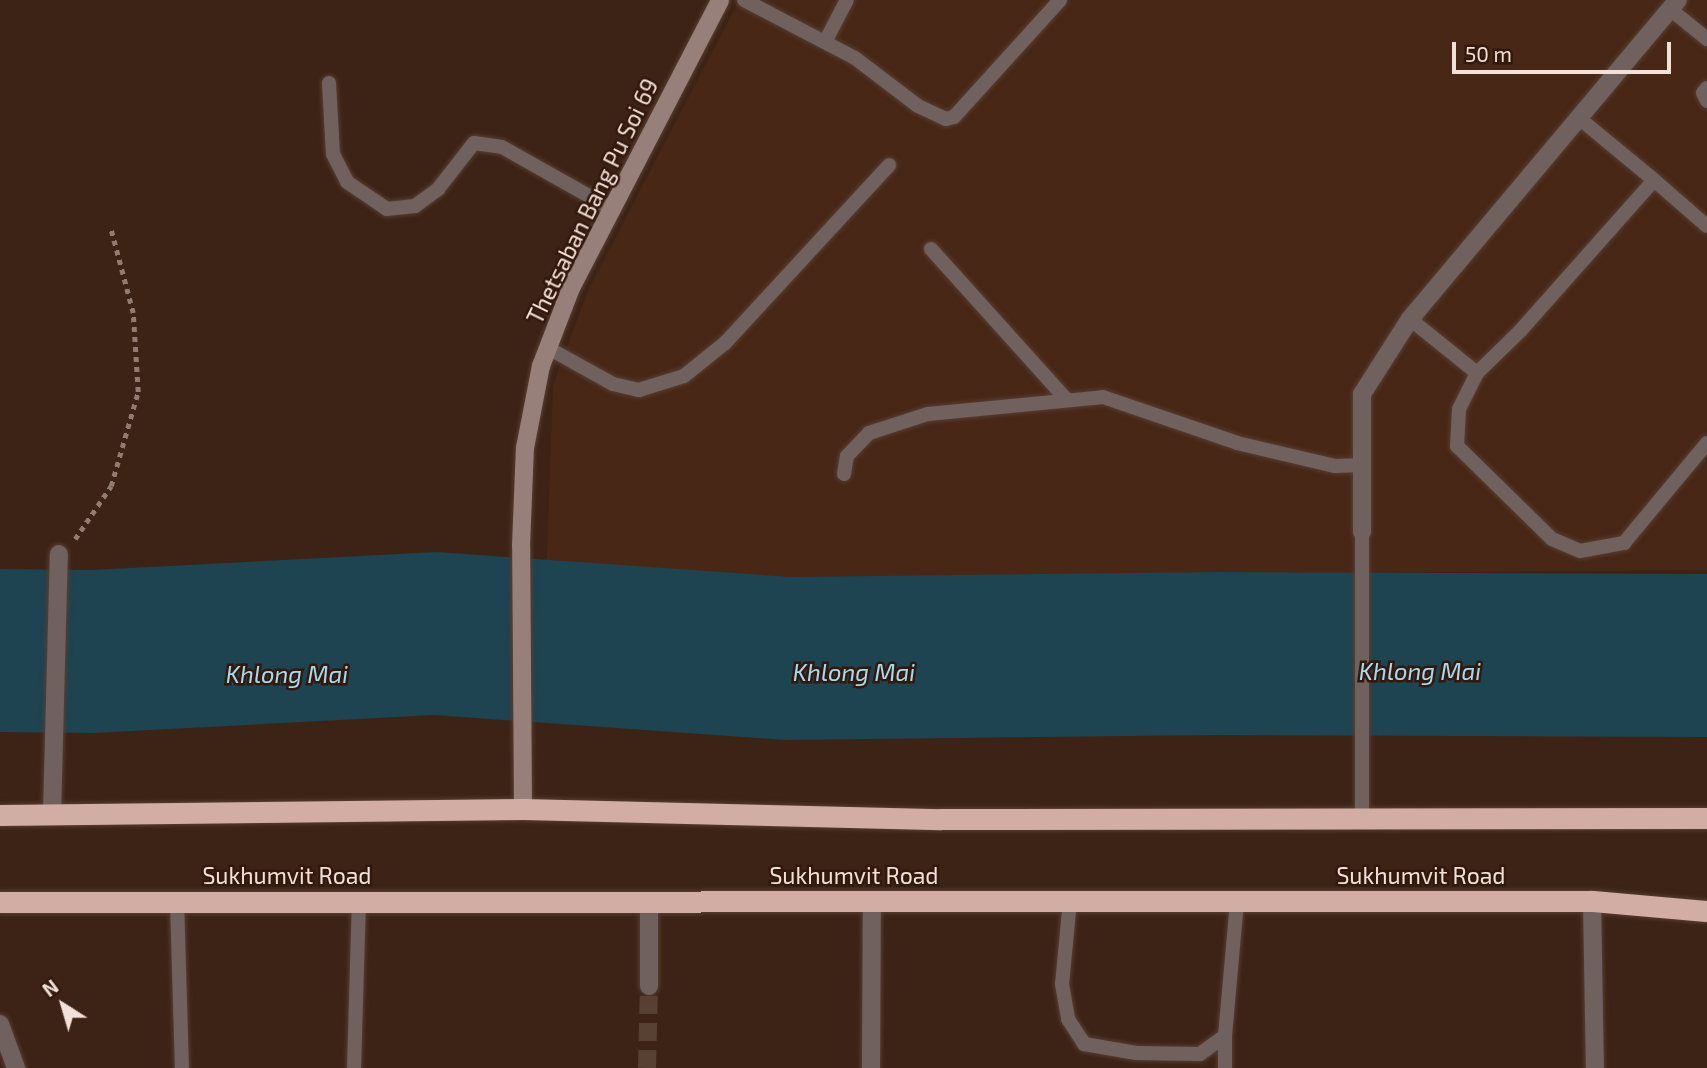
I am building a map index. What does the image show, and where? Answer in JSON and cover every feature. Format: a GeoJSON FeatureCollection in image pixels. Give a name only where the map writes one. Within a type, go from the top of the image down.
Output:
{"type":"FeatureCollection","features":[{"type":"Feature","properties":{"kind":"highway"},"geometry":{"type":"LineString","coordinates":[[0,815],[523,809],[941,819],[1707,818]]}},
{"type":"Feature","properties":{"kind":"highway","name":"Sukhumvit Road"},"geometry":{"type":"LineString","coordinates":[[0,902],[1592,901],[1707,911]]}},
{"type":"Feature","properties":{"kind":"street","name":"Thetsaban Bang Pu Soi 69"},"geometry":{"type":"LineString","coordinates":[[523,809],[521,546],[525,448],[548,348],[571,288],[720,0]]}},
{"type":"Feature","properties":{"kind":"street"},"geometry":{"type":"LineString","coordinates":[[1362,531],[1362,394],[1410,319],[1674,5]]}},
{"type":"Feature","properties":{"kind":"street"},"geometry":{"type":"LineString","coordinates":[[52,815],[59,558]]}},
{"type":"Feature","properties":{"kind":"street"},"geometry":{"type":"LineString","coordinates":[[1592,901],[1595,1068]]}},
{"type":"Feature","properties":{"kind":"street"},"geometry":{"type":"LineString","coordinates":[[649,902],[649,986]]}},
{"type":"Feature","properties":{"kind":"street"},"geometry":{"type":"LineString","coordinates":[[871,1068],[872,902]]}},
{"type":"Feature","properties":{"kind":"street"},"geometry":{"type":"LineString","coordinates":[[0,1024],[16,1068]]}},
{"type":"Feature","properties":{"kind":"lane"},"geometry":{"type":"LineString","coordinates":[[744,0],[825,42],[889,80],[918,106],[936,116],[954,117],[1060,0]]}},
{"type":"Feature","properties":{"kind":"lane"},"geometry":{"type":"LineString","coordinates":[[825,42],[847,0]]}},
{"type":"Feature","properties":{"kind":"lane"},"geometry":{"type":"LineString","coordinates":[[1674,5],[1707,38]]}},
{"type":"Feature","properties":{"kind":"lane"},"geometry":{"type":"LineString","coordinates":[[329,83],[333,154],[347,181],[387,209],[415,206],[438,188],[474,144],[502,147],[612,209]]}},
{"type":"Feature","properties":{"kind":"lane"},"geometry":{"type":"LineString","coordinates":[[1707,88],[1703,93],[1707,101]]}},
{"type":"Feature","properties":{"kind":"lane"},"geometry":{"type":"LineString","coordinates":[[1580,118],[1707,226]]}},
{"type":"Feature","properties":{"kind":"lane"},"geometry":{"type":"LineString","coordinates":[[548,348],[613,384],[639,390],[684,376],[724,343],[889,165]]}},
{"type":"Feature","properties":{"kind":"lane"},"geometry":{"type":"LineString","coordinates":[[1654,180],[1521,330],[1477,373],[1459,409],[1457,446],[1552,539],[1580,551],[1624,543],[1707,443]]}},
{"type":"Feature","properties":{"kind":"lane"},"geometry":{"type":"LineString","coordinates":[[931,249],[1066,400]]}},
{"type":"Feature","properties":{"kind":"lane"},"geometry":{"type":"LineString","coordinates":[[1410,319],[1477,373]]}},
{"type":"Feature","properties":{"kind":"lane"},"geometry":{"type":"LineString","coordinates":[[844,474],[847,456],[869,433],[928,414],[1103,397],[1258,449],[1335,466],[1360,465]]}},
{"type":"Feature","properties":{"kind":"lane"},"geometry":{"type":"LineString","coordinates":[[1362,531],[1362,820]]}},
{"type":"Feature","properties":{"kind":"lane"},"geometry":{"type":"LineString","coordinates":[[1070,900],[1062,984],[1068,1018],[1084,1044],[1136,1053],[1200,1054],[1225,1036]]}},
{"type":"Feature","properties":{"kind":"lane"},"geometry":{"type":"LineString","coordinates":[[177,901],[182,1068]]}},
{"type":"Feature","properties":{"kind":"lane"},"geometry":{"type":"LineString","coordinates":[[354,1068],[359,901]]}},
{"type":"Feature","properties":{"kind":"lane"},"geometry":{"type":"LineString","coordinates":[[1225,1068],[1225,1036],[1237,902]]}},
{"type":"Feature","properties":{"kind":"path"},"geometry":{"type":"LineString","coordinates":[[59,558],[111,486],[138,392],[133,313],[111,230]]}},
{"type":"Feature","properties":{"kind":"shaded area"},"geometry":{"type":"Polygon","coordinates":[[[739,0],[1707,0],[1707,570],[546,580],[553,385],[588,290],[739,0]]]}},
{"type":"Feature","properties":{"kind":"water","name":"Khlong Mai"},"geometry":{"type":"Polygon","coordinates":[[[437,552],[791,577],[1217,572],[1707,574],[1707,737],[1217,735],[786,740],[434,715],[94,733],[0,732],[0,569],[91,570],[437,552]]]}},
{"type":"Feature","properties":{"kind":"tunnel"},"geometry":{"type":"LineString","coordinates":[[647,1068],[649,986]]}}]}
